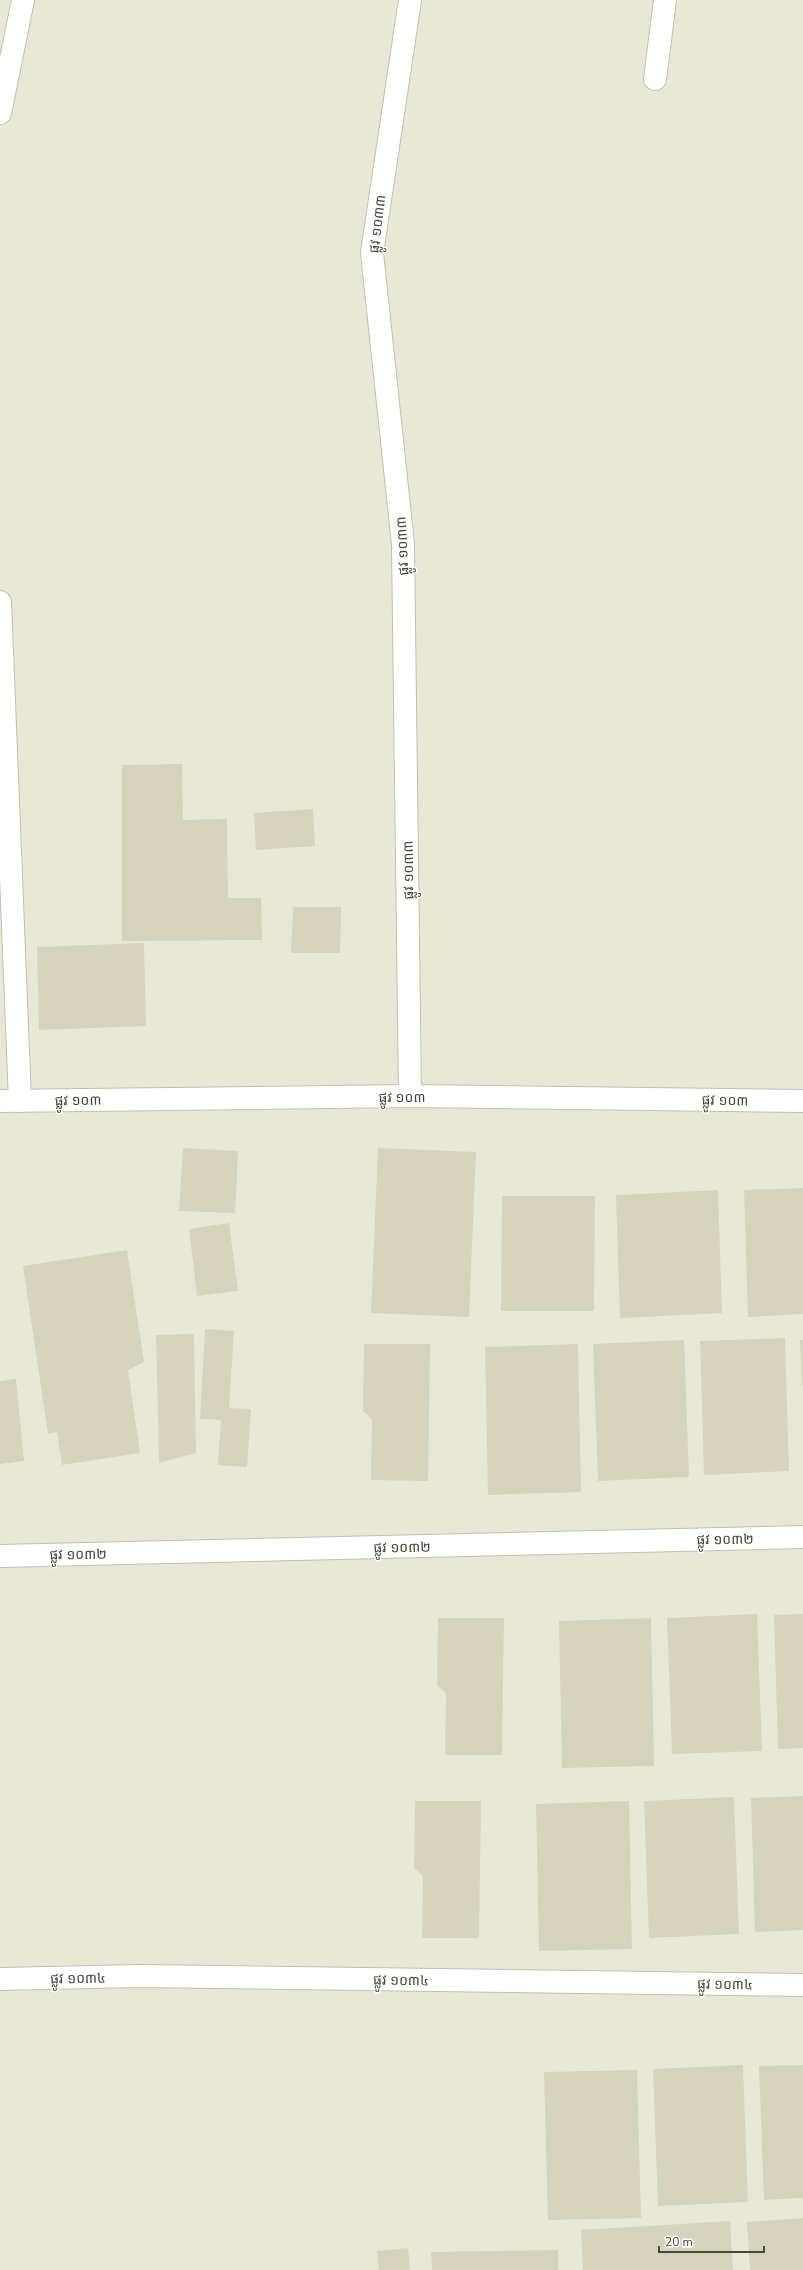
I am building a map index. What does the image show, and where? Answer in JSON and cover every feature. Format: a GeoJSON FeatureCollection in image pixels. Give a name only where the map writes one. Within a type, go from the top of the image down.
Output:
{"type":"FeatureCollection","features":[{"type":"Feature","properties":{"kind":"street"},"geometry":{"type":"LineString","coordinates":[[0,113],[23,0]]}},
{"type":"Feature","properties":{"kind":"street","name":"ផ្លូវ ១០៣៣"},"geometry":{"type":"LineString","coordinates":[[410,0],[372,253],[403,544],[410,1096]]}},
{"type":"Feature","properties":{"kind":"street"},"geometry":{"type":"LineString","coordinates":[[655,79],[665,0]]}},
{"type":"Feature","properties":{"kind":"street"},"geometry":{"type":"LineString","coordinates":[[0,602],[10,1101]]}},
{"type":"Feature","properties":{"kind":"street","name":"ផ្លូវ ១០៣"},"geometry":{"type":"LineString","coordinates":[[10,1101],[410,1096],[803,1101]]}},
{"type":"Feature","properties":{"kind":"street","name":"ផ្លូវ ១០៣២"},"geometry":{"type":"LineString","coordinates":[[0,1556],[803,1537]]}},
{"type":"Feature","properties":{"kind":"street","name":"ផ្លូវ ១០៣៤"},"geometry":{"type":"LineString","coordinates":[[0,1979],[139,1976],[803,1985]]}},
{"type":"Feature","properties":{"kind":"shaded area"},"geometry":{"type":"Polygon","coordinates":[[[0,0],[803,0],[803,2270],[0,2270],[0,0]]]}},
{"type":"Feature","properties":{"kind":"building"},"geometry":{"type":"Polygon","coordinates":[[[182,764],[183,820],[227,819],[228,898],[261,898],[262,940],[122,941],[122,765],[182,764]]]}},
{"type":"Feature","properties":{"kind":"building"},"geometry":{"type":"Polygon","coordinates":[[[313,809],[315,846],[256,850],[254,813],[313,809]]]}},
{"type":"Feature","properties":{"kind":"building"},"geometry":{"type":"Polygon","coordinates":[[[293,907],[341,907],[340,953],[291,953],[293,907]]]}},
{"type":"Feature","properties":{"kind":"building"},"geometry":{"type":"Polygon","coordinates":[[[144,943],[146,1026],[39,1030],[37,947],[144,943]]]}},
{"type":"Feature","properties":{"kind":"building"},"geometry":{"type":"Polygon","coordinates":[[[183,1148],[238,1151],[235,1213],[179,1211],[183,1148]]]}},
{"type":"Feature","properties":{"kind":"building"},"geometry":{"type":"Polygon","coordinates":[[[378,1148],[476,1152],[469,1317],[371,1313],[378,1148]]]}},
{"type":"Feature","properties":{"kind":"building"},"geometry":{"type":"Polygon","coordinates":[[[803,1188],[803,1314],[748,1317],[744,1190],[803,1188]]]}},
{"type":"Feature","properties":{"kind":"building"},"geometry":{"type":"Polygon","coordinates":[[[718,1190],[722,1313],[620,1318],[616,1195],[718,1190]]]}},
{"type":"Feature","properties":{"kind":"building"},"geometry":{"type":"Polygon","coordinates":[[[502,1196],[595,1196],[594,1311],[501,1311],[502,1196]]]}},
{"type":"Feature","properties":{"kind":"building"},"geometry":{"type":"Polygon","coordinates":[[[229,1223],[238,1291],[197,1296],[189,1229],[229,1223]]]}},
{"type":"Feature","properties":{"kind":"building"},"geometry":{"type":"Polygon","coordinates":[[[127,1250],[144,1362],[128,1370],[140,1453],[62,1465],[57,1432],[48,1434],[23,1266],[127,1250]]]}},
{"type":"Feature","properties":{"kind":"building"},"geometry":{"type":"Polygon","coordinates":[[[205,1329],[234,1331],[229,1408],[251,1409],[247,1467],[218,1465],[221,1420],[200,1419],[205,1329]]]}},
{"type":"Feature","properties":{"kind":"building"},"geometry":{"type":"Polygon","coordinates":[[[194,1334],[196,1453],[159,1463],[156,1335],[194,1334]]]}},
{"type":"Feature","properties":{"kind":"building"},"geometry":{"type":"Polygon","coordinates":[[[785,1338],[789,1471],[704,1475],[700,1341],[785,1338]]]}},
{"type":"Feature","properties":{"kind":"building"},"geometry":{"type":"Polygon","coordinates":[[[684,1340],[689,1477],[598,1481],[593,1344],[684,1340]]]}},
{"type":"Feature","properties":{"kind":"building"},"geometry":{"type":"Polygon","coordinates":[[[800,1340],[803,1340],[803,1386],[802,1386],[800,1340]]]}},
{"type":"Feature","properties":{"kind":"building"},"geometry":{"type":"Polygon","coordinates":[[[364,1344],[430,1344],[428,1481],[371,1480],[372,1419],[363,1411],[364,1344]]]}},
{"type":"Feature","properties":{"kind":"building"},"geometry":{"type":"Polygon","coordinates":[[[578,1344],[581,1492],[488,1495],[485,1347],[578,1344]]]}},
{"type":"Feature","properties":{"kind":"building"},"geometry":{"type":"Polygon","coordinates":[[[16,1379],[24,1461],[0,1464],[0,1381],[16,1379]]]}},
{"type":"Feature","properties":{"kind":"building"},"geometry":{"type":"Polygon","coordinates":[[[757,1614],[762,1751],[672,1754],[667,1618],[757,1614]]]}},
{"type":"Feature","properties":{"kind":"building"},"geometry":{"type":"Polygon","coordinates":[[[803,1614],[803,1748],[778,1749],[774,1615],[803,1614]]]}},
{"type":"Feature","properties":{"kind":"building"},"geometry":{"type":"Polygon","coordinates":[[[438,1618],[504,1618],[502,1755],[445,1755],[446,1693],[437,1685],[438,1618]]]}},
{"type":"Feature","properties":{"kind":"building"},"geometry":{"type":"Polygon","coordinates":[[[651,1618],[654,1766],[562,1768],[559,1621],[651,1618]]]}},
{"type":"Feature","properties":{"kind":"building"},"geometry":{"type":"Polygon","coordinates":[[[803,1796],[803,1930],[755,1932],[751,1798],[803,1796]]]}},
{"type":"Feature","properties":{"kind":"building"},"geometry":{"type":"Polygon","coordinates":[[[734,1797],[739,1934],[649,1938],[644,1801],[734,1797]]]}},
{"type":"Feature","properties":{"kind":"building"},"geometry":{"type":"Polygon","coordinates":[[[415,1801],[481,1801],[479,1938],[422,1938],[423,1876],[414,1868],[415,1801]]]}},
{"type":"Feature","properties":{"kind":"building"},"geometry":{"type":"Polygon","coordinates":[[[629,1801],[632,1949],[539,1951],[536,1804],[629,1801]]]}},
{"type":"Feature","properties":{"kind":"building"},"geometry":{"type":"Polygon","coordinates":[[[743,2065],[748,2202],[658,2206],[653,2069],[743,2065]]]}},
{"type":"Feature","properties":{"kind":"building"},"geometry":{"type":"Polygon","coordinates":[[[803,2065],[803,2198],[764,2200],[759,2066],[803,2065]]]}},
{"type":"Feature","properties":{"kind":"building"},"geometry":{"type":"Polygon","coordinates":[[[637,2070],[641,2218],[548,2220],[544,2072],[637,2070]]]}},
{"type":"Feature","properties":{"kind":"building"},"geometry":{"type":"Polygon","coordinates":[[[803,2218],[803,2270],[750,2270],[747,2222],[803,2218]]]}},
{"type":"Feature","properties":{"kind":"building"},"geometry":{"type":"Polygon","coordinates":[[[730,2221],[733,2270],[583,2270],[581,2230],[730,2221]]]}},
{"type":"Feature","properties":{"kind":"building"},"geometry":{"type":"Polygon","coordinates":[[[408,2248],[410,2270],[379,2270],[377,2251],[408,2248]]]}},
{"type":"Feature","properties":{"kind":"building"},"geometry":{"type":"Polygon","coordinates":[[[558,2250],[558,2270],[432,2270],[431,2252],[558,2250]]]}}]}
